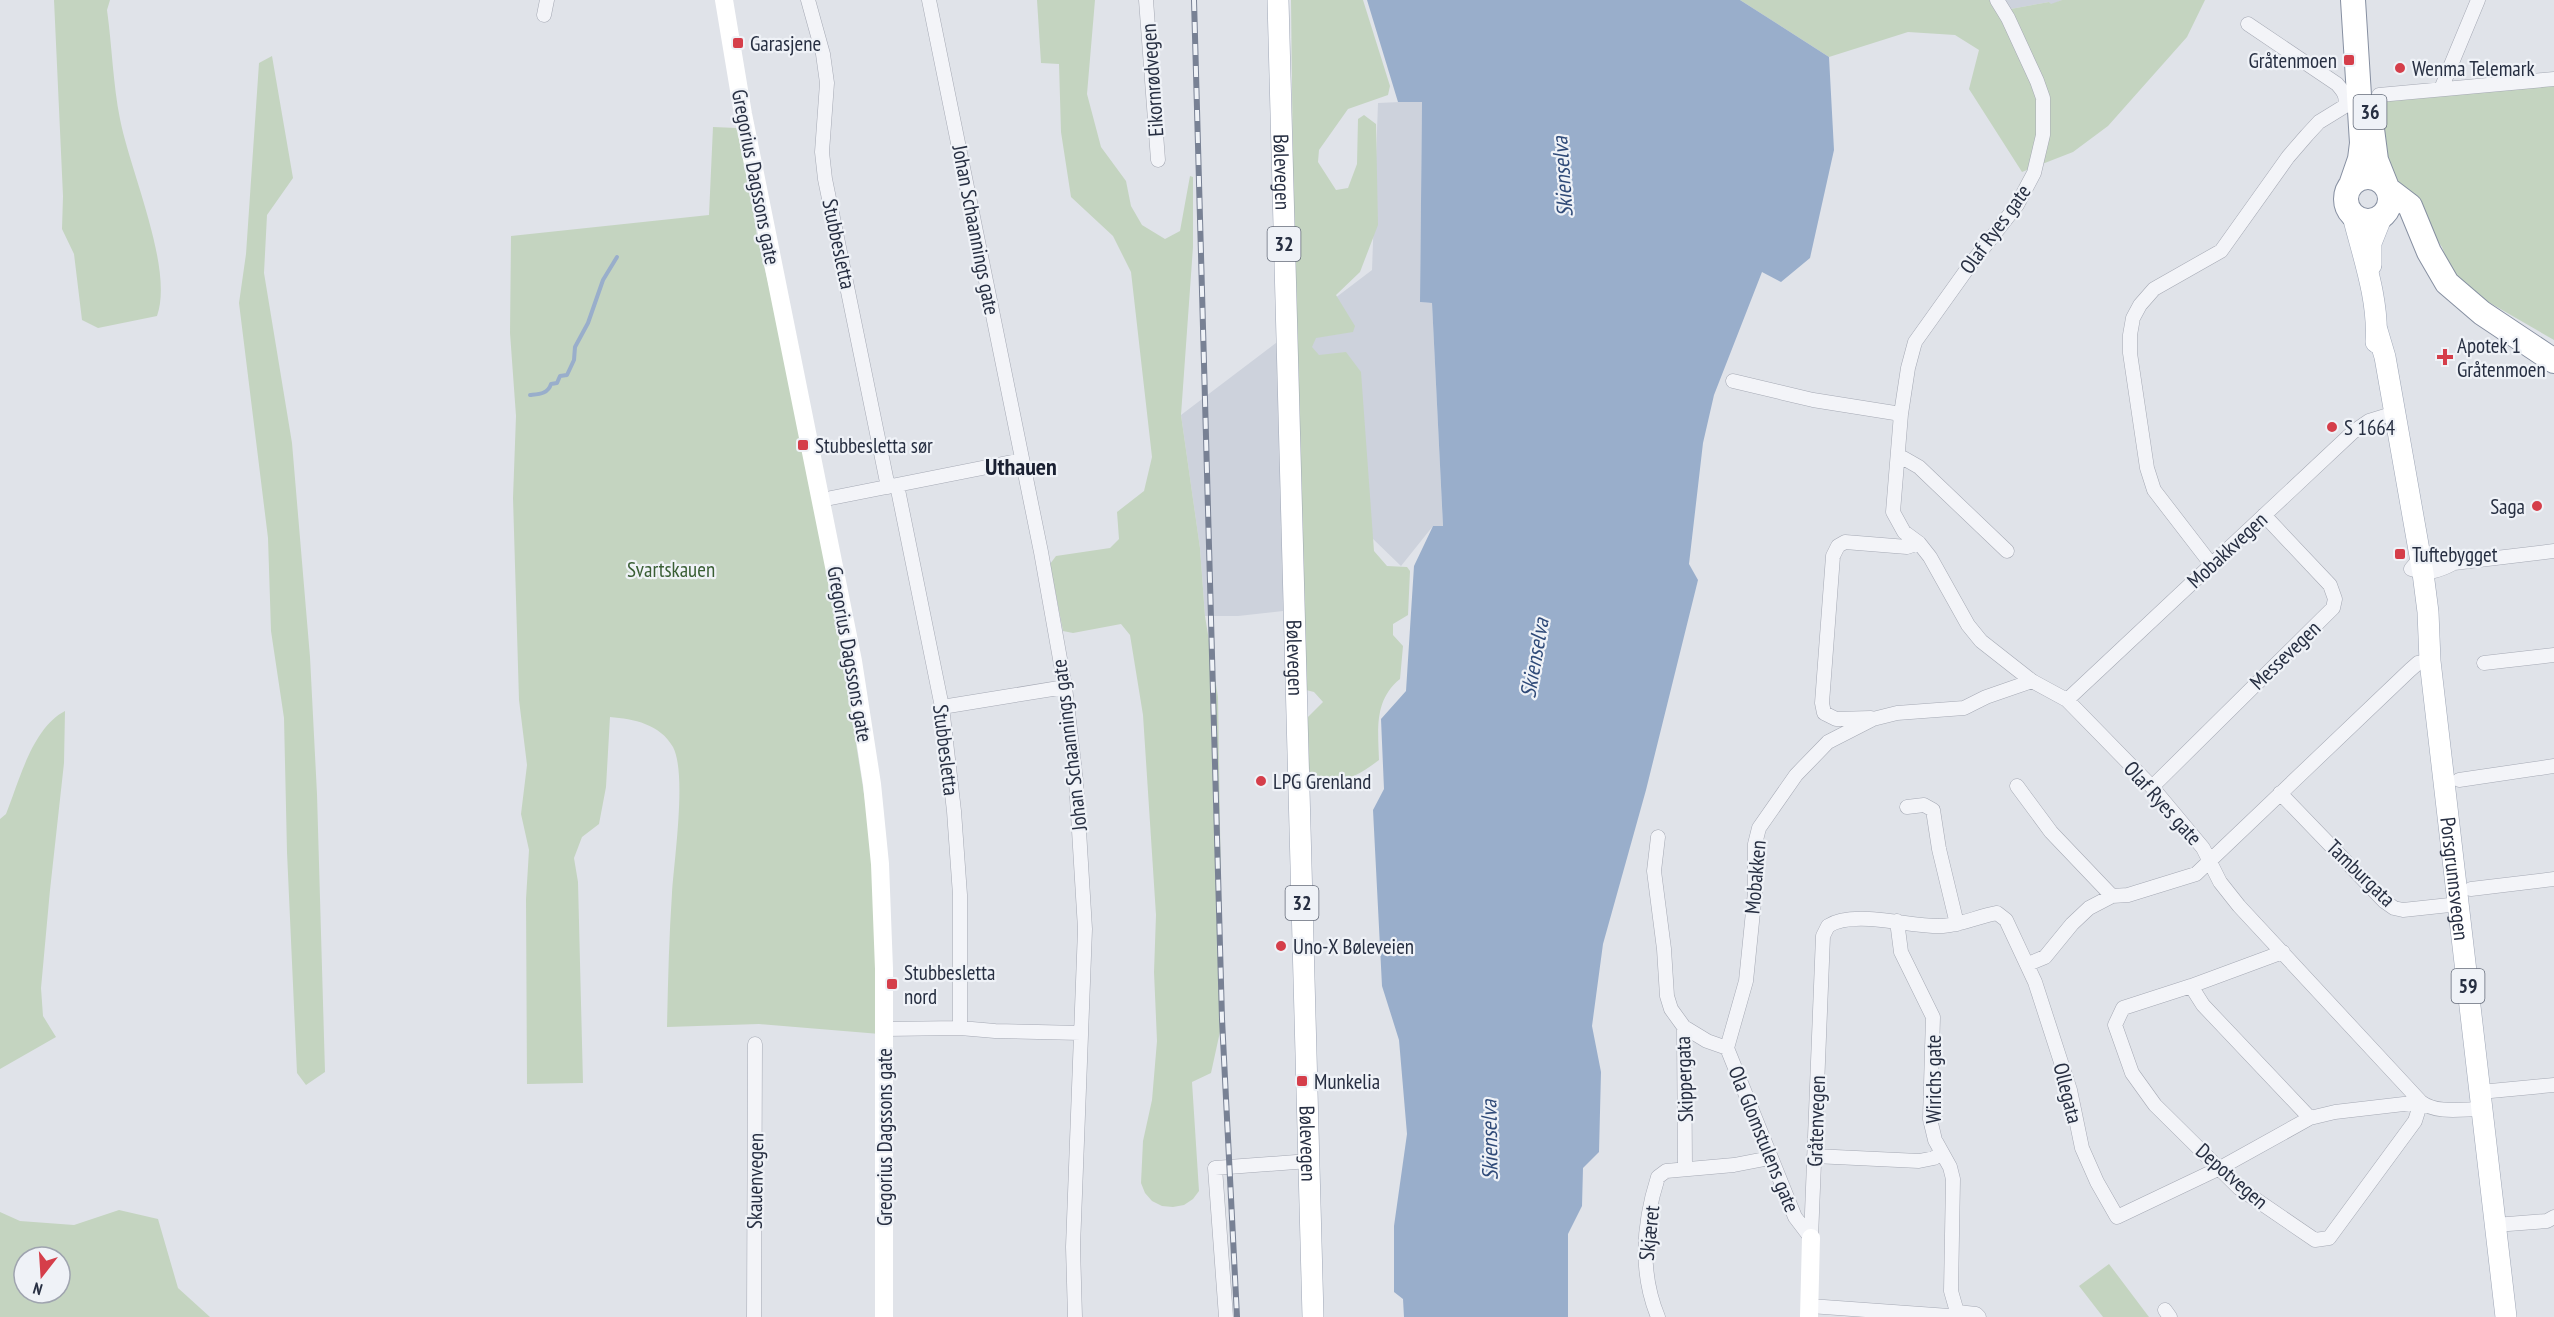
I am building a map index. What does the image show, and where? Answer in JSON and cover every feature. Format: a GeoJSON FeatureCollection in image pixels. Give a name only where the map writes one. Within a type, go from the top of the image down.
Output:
{"type":"FeatureCollection","features":[{"type":"Feature","properties":{"kind":"highway","name":"Porsgrunnsvegen"},"geometry":{"type":"LineString","coordinates":[[2353,0],[2362,152],[2346,197],[2353,216]]}},
{"type":"Feature","properties":{"kind":"highway","name":"Porsgrunnsvegen"},"geometry":{"type":"LineString","coordinates":[[2357,39],[2363,56],[2376,160],[2391,203],[2382,217]]}},
{"type":"Feature","properties":{"kind":"highway"},"geometry":{"type":"LineString","coordinates":[[2351,185],[2368,177],[2375,178],[2387,187]]}},
{"type":"Feature","properties":{"kind":"highway","name":"36"},"geometry":{"type":"LineString","coordinates":[[2387,187],[2410,206],[2423,238],[2447,283],[2482,313],[2554,361]]}},
{"type":"Feature","properties":{"kind":"highway","name":"36"},"geometry":{"type":"LineString","coordinates":[[2353,216],[2370,222],[2382,217],[2395,219],[2423,238]]}},
{"type":"Feature","properties":{"kind":"highway","name":"36"},"geometry":{"type":"LineString","coordinates":[[2473,303],[2554,344]]}},
{"type":"Feature","properties":{"kind":"main road","name":"Bølevegen"},"geometry":{"type":"LineString","coordinates":[[1278,0],[1313,1317]]}},
{"type":"Feature","properties":{"kind":"main road","name":"Porsgrunnsvegen"},"geometry":{"type":"LineString","coordinates":[[2353,216],[2371,289],[2377,330],[2385,357],[2390,415],[2418,567],[2465,896],[2481,1101],[2506,1317]]}},
{"type":"Feature","properties":{"kind":"main road","name":"Porsgrunnsvegen"},"geometry":{"type":"LineString","coordinates":[[2371,289],[2371,243],[2382,217]]}},
{"type":"Feature","properties":{"kind":"street"},"geometry":{"type":"LineString","coordinates":[[544,15],[547,0]]}},
{"type":"Feature","properties":{"kind":"street","name":"Gregorius Dagssons gate"},"geometry":{"type":"LineString","coordinates":[[724,0],[748,136],[853,661],[872,784],[880,864],[885,1029],[884,1317]]}},
{"type":"Feature","properties":{"kind":"street","name":"Stubbesletta"},"geometry":{"type":"LineString","coordinates":[[808,0],[823,54],[827,83],[822,152],[825,179],[942,708],[954,811],[960,895],[960,1028]]}},
{"type":"Feature","properties":{"kind":"street","name":"Johan Schaannings gate"},"geometry":{"type":"LineString","coordinates":[[929,0],[1022,460],[1065,687],[1076,781],[1085,929],[1073,1247],[1075,1317]]}},
{"type":"Feature","properties":{"kind":"street","name":"Eikornrødvegen"},"geometry":{"type":"LineString","coordinates":[[1146,0],[1158,160]]}},
{"type":"Feature","properties":{"kind":"street","name":"Olaf Ryes gate"},"geometry":{"type":"LineString","coordinates":[[1997,0],[2024,50],[2043,98],[2043,135],[2027,189],[1915,342],[1908,368],[1901,414],[1893,512],[1904,532],[1918,543],[1941,576],[1968,625],[1981,641],[2032,681],[2067,700],[2151,787],[2204,848],[2220,882],[2233,898],[2421,1102]]}},
{"type":"Feature","properties":{"kind":"street"},"geometry":{"type":"LineString","coordinates":[[2441,89],[2478,0]]}},
{"type":"Feature","properties":{"kind":"street"},"geometry":{"type":"LineString","coordinates":[[2211,564],[2154,490],[2147,468],[2130,353],[2133,318],[2140,304],[2154,289],[2214,256],[2228,244],[2288,157],[2319,122],[2344,106],[2347,99],[2337,84],[2248,24]]}},
{"type":"Feature","properties":{"kind":"street"},"geometry":{"type":"LineString","coordinates":[[2379,95],[2554,79]]}},
{"type":"Feature","properties":{"kind":"street"},"geometry":{"type":"LineString","coordinates":[[1734,381],[1813,400],[1901,414]]}},
{"type":"Feature","properties":{"kind":"street","name":"Mobakkvegen"},"geometry":{"type":"LineString","coordinates":[[2067,700],[2352,432],[2369,421],[2390,415]]}},
{"type":"Feature","properties":{"kind":"street"},"geometry":{"type":"LineString","coordinates":[[1898,455],[1919,467],[2007,550]]}},
{"type":"Feature","properties":{"kind":"street"},"geometry":{"type":"LineString","coordinates":[[821,500],[1022,460]]}},
{"type":"Feature","properties":{"kind":"street","name":"Messevegen"},"geometry":{"type":"LineString","coordinates":[[2151,787],[2333,608],[2335,599],[2330,585],[2264,515]]}},
{"type":"Feature","properties":{"kind":"street","name":"Mobakken"},"geometry":{"type":"LineString","coordinates":[[1872,719],[1866,717],[1836,719],[1824,713],[1824,673],[1834,551],[1842,543],[1907,547],[1918,543]]}},
{"type":"Feature","properties":{"kind":"street"},"geometry":{"type":"LineString","coordinates":[[2418,567],[2441,570],[2454,563],[2554,551]]}},
{"type":"Feature","properties":{"kind":"street"},"geometry":{"type":"LineString","coordinates":[[2484,663],[2554,655]]}},
{"type":"Feature","properties":{"kind":"street"},"geometry":{"type":"LineString","coordinates":[[2028,964],[2045,957],[2072,924],[2089,908],[2112,896],[2128,895],[2196,874],[2410,669],[2430,658]]}},
{"type":"Feature","properties":{"kind":"street","name":"Mobakken"},"geometry":{"type":"LineString","coordinates":[[1727,1048],[1746,981],[1755,892],[1755,851],[1759,828],[1811,757],[1828,742],[1872,719],[1897,713],[1964,708],[1986,697],[2032,681]]}},
{"type":"Feature","properties":{"kind":"street"},"geometry":{"type":"LineString","coordinates":[[942,708],[1065,687]]}},
{"type":"Feature","properties":{"kind":"street"},"geometry":{"type":"LineString","coordinates":[[2458,780],[2554,766]]}},
{"type":"Feature","properties":{"kind":"street"},"geometry":{"type":"LineString","coordinates":[[2017,786],[2051,832],[2112,896]]}},
{"type":"Feature","properties":{"kind":"street","name":"Tamburgata"},"geometry":{"type":"LineString","coordinates":[[2280,793],[2384,901],[2394,908],[2403,910],[2554,879]]}},
{"type":"Feature","properties":{"kind":"street"},"geometry":{"type":"LineString","coordinates":[[1896,921],[1941,926],[1957,924],[1939,849],[1933,810],[1924,805],[1907,807]]}},
{"type":"Feature","properties":{"kind":"street","name":"Skippergata"},"geometry":{"type":"LineString","coordinates":[[1658,837],[1654,871],[1664,949],[1667,996],[1671,1009],[1684,1027],[1685,1167]]}},
{"type":"Feature","properties":{"kind":"street","name":"Ollegata"},"geometry":{"type":"LineString","coordinates":[[1957,924],[1992,914],[2001,915],[2028,964],[2067,1079],[2082,1148],[2097,1182],[2117,1217],[2220,1168]]}},
{"type":"Feature","properties":{"kind":"street","name":"Gråtenvegen"},"geometry":{"type":"LineString","coordinates":[[1809,1311],[1823,936],[1828,926],[1845,920],[1896,921]]}},
{"type":"Feature","properties":{"kind":"street","name":"Wirichs gate"},"geometry":{"type":"LineString","coordinates":[[1896,921],[1901,952],[1934,1017],[1930,1119],[1941,1153],[1950,1167],[1953,1179],[1951,1315]]}},
{"type":"Feature","properties":{"kind":"street","name":"Depotvegen"},"geometry":{"type":"LineString","coordinates":[[2283,952],[2123,1008],[2115,1025],[2132,1073],[2155,1105],[2239,1188],[2308,1236],[2322,1241],[2336,1232],[2418,1116],[2421,1102]]}},
{"type":"Feature","properties":{"kind":"street"},"geometry":{"type":"LineString","coordinates":[[2191,986],[2203,1005],[2310,1118]]}},
{"type":"Feature","properties":{"kind":"street","name":"Ola Glomstulens gate"},"geometry":{"type":"LineString","coordinates":[[1684,1027],[1707,1041],[1727,1048],[1795,1217],[1811,1238]]}},
{"type":"Feature","properties":{"kind":"street"},"geometry":{"type":"LineString","coordinates":[[885,1029],[960,1028],[1081,1033]]}},
{"type":"Feature","properties":{"kind":"street","name":"Skauenvegen"},"geometry":{"type":"LineString","coordinates":[[754,1317],[755,1044]]}},
{"type":"Feature","properties":{"kind":"street"},"geometry":{"type":"LineString","coordinates":[[2220,1168],[2310,1118],[2335,1112],[2421,1102],[2436,1110],[2554,1085]]}},
{"type":"Feature","properties":{"kind":"street"},"geometry":{"type":"LineString","coordinates":[[1814,1156],[1919,1161],[1934,1158],[1941,1153]]}},
{"type":"Feature","properties":{"kind":"street"},"geometry":{"type":"LineString","coordinates":[[1685,1167],[1734,1165],[1770,1158]]}},
{"type":"Feature","properties":{"kind":"street"},"geometry":{"type":"LineString","coordinates":[[1226,1317],[1215,1168],[1309,1161]]}},
{"type":"Feature","properties":{"kind":"street","name":"Skjæret"},"geometry":{"type":"LineString","coordinates":[[1658,1317],[1645,1271],[1644,1244],[1650,1208],[1661,1173],[1685,1167]]}},
{"type":"Feature","properties":{"kind":"street"},"geometry":{"type":"LineString","coordinates":[[2495,1225],[2552,1223]]}},
{"type":"Feature","properties":{"kind":"street"},"geometry":{"type":"LineString","coordinates":[[1809,1311],[1976,1314],[1979,1317]]}},
{"type":"Feature","properties":{"kind":"shaded area"},"geometry":{"type":"Polygon","coordinates":[[[1989,0],[2062,0],[2051,5],[2049,2],[2005,10],[1989,0]]]}},
{"type":"Feature","properties":{"kind":"shaded area"},"geometry":{"type":"Polygon","coordinates":[[[1422,101],[1420,302],[1432,303],[1443,527],[1433,526],[1401,566],[1371,537],[1298,535],[1283,611],[1238,616],[1205,616],[1200,548],[1181,415],[1372,270],[1378,103],[1422,101]]]}},
{"type":"Feature","properties":{"kind":"green space"},"geometry":{"type":"Polygon","coordinates":[[[54,0],[110,0],[107,10],[120,119],[149,219],[160,273],[161,296],[157,316],[98,328],[82,320],[74,254],[62,229],[63,196],[54,0]]]}},
{"type":"Feature","properties":{"kind":"green space"},"geometry":{"type":"Polygon","coordinates":[[[1037,0],[1095,0],[1087,94],[1101,147],[1126,181],[1131,206],[1142,225],[1165,239],[1180,231],[1190,176],[1193,177],[1193,247],[1181,415],[1200,548],[1205,616],[1218,697],[1223,1018],[1211,1073],[1192,1082],[1199,1191],[1184,1205],[1173,1207],[1162,1206],[1152,1201],[1145,1193],[1141,1183],[1143,1141],[1152,1100],[1157,1041],[1154,972],[1156,915],[1143,715],[1130,635],[1121,624],[1073,633],[1063,631],[1050,564],[1056,556],[1110,548],[1119,539],[1117,512],[1144,491],[1152,457],[1131,272],[1113,236],[1071,197],[1061,132],[1059,64],[1041,63],[1037,0]]]}},
{"type":"Feature","properties":{"kind":"green space"},"geometry":{"type":"Polygon","coordinates":[[[1291,0],[1363,0],[1390,86],[1388,95],[1348,109],[1319,150],[1318,162],[1336,190],[1348,188],[1357,164],[1358,119],[1364,115],[1376,124],[1378,225],[1360,272],[1336,295],[1355,326],[1353,332],[1316,338],[1312,347],[1319,355],[1346,352],[1361,372],[1374,551],[1387,566],[1407,567],[1410,571],[1408,615],[1393,624],[1393,635],[1403,646],[1400,679],[1386,696],[1379,716],[1379,760],[1362,772],[1340,779],[1311,775],[1307,762],[1306,719],[1323,702],[1314,692],[1302,689],[1297,517],[1291,0]]]}},
{"type":"Feature","properties":{"kind":"green space"},"geometry":{"type":"Polygon","coordinates":[[[1740,0],[1989,0],[2005,10],[2049,2],[2051,4],[2062,0],[2205,0],[2187,37],[2108,126],[2073,152],[2022,172],[1969,89],[1979,50],[1955,35],[1908,32],[1829,57],[1740,0]]]}},
{"type":"Feature","properties":{"kind":"green space"},"geometry":{"type":"Polygon","coordinates":[[[272,56],[293,178],[267,215],[264,273],[292,443],[310,657],[317,794],[325,1072],[306,1085],[297,1073],[287,852],[284,718],[271,631],[268,538],[239,303],[246,254],[259,63],[272,56]]]}},
{"type":"Feature","properties":{"kind":"green space"},"geometry":{"type":"Polygon","coordinates":[[[2554,79],[2554,340],[2464,288],[2452,273],[2442,247],[2383,165],[2375,117],[2379,95],[2554,79]]]}},
{"type":"Feature","properties":{"kind":"green space","name":"Svartskauen"},"geometry":{"type":"Polygon","coordinates":[[[713,127],[737,128],[748,167],[757,237],[778,323],[830,580],[875,863],[880,1034],[759,1024],[667,1027],[671,910],[679,796],[677,760],[668,739],[654,728],[637,721],[610,717],[606,787],[599,824],[582,837],[574,858],[578,882],[583,1083],[527,1084],[526,899],[529,850],[521,814],[527,765],[519,700],[513,498],[516,416],[510,333],[511,236],[709,215],[713,127]]]}},
{"type":"Feature","properties":{"kind":"green space"},"geometry":{"type":"Polygon","coordinates":[[[65,711],[64,763],[41,988],[43,1016],[56,1037],[0,1069],[0,819],[6,814],[35,743],[54,719],[65,711]]]}},
{"type":"Feature","properties":{"kind":"green space"},"geometry":{"type":"Polygon","coordinates":[[[119,1210],[158,1219],[178,1288],[210,1317],[0,1317],[0,1212],[20,1221],[74,1225],[119,1210]]]}},
{"type":"Feature","properties":{"kind":"green space"},"geometry":{"type":"Polygon","coordinates":[[[2109,1264],[2149,1317],[2103,1317],[2079,1286],[2109,1264]]]}},
{"type":"Feature","properties":{"kind":"water","name":"Skienselva"},"geometry":{"type":"Polygon","coordinates":[[[1367,0],[1740,0],[1829,57],[1834,150],[1810,258],[1781,282],[1762,272],[1714,395],[1703,443],[1689,564],[1698,580],[1646,790],[1603,944],[1592,1026],[1601,1072],[1599,1152],[1583,1168],[1582,1206],[1568,1234],[1568,1317],[1404,1317],[1403,1299],[1394,1292],[1394,1226],[1407,1134],[1399,1040],[1382,986],[1373,810],[1384,789],[1381,719],[1406,691],[1414,566],[1433,526],[1443,526],[1432,303],[1420,302],[1422,102],[1398,102],[1367,0]]]}},
{"type":"Feature","properties":{"kind":"waterway"},"geometry":{"type":"LineString","coordinates":[[530,395],[545,392],[551,384],[557,383],[560,376],[567,375],[574,360],[575,347],[588,323],[603,280],[617,257]]}},
{"type":"Feature","properties":{"kind":"railway"},"geometry":{"type":"LineString","coordinates":[[1194,0],[1222,1019],[1237,1317]]}},
{"type":"Feature","properties":{"kind":"place","name":"Garasjene"},"geometry":{"type":"Point","coordinates":[738,43]}},
{"type":"Feature","properties":{"kind":"place","name":"Gråtenmoen"},"geometry":{"type":"Point","coordinates":[2349,60]}},
{"type":"Feature","properties":{"kind":"place","name":"Wenma Telemark"},"geometry":{"type":"Point","coordinates":[2400,68]}},
{"type":"Feature","properties":{"kind":"place","name":"Apotek 1 Gråtenmoen"},"geometry":{"type":"Point","coordinates":[2445,357]}},
{"type":"Feature","properties":{"kind":"place","name":"S 1664"},"geometry":{"type":"Point","coordinates":[2332,427]}},
{"type":"Feature","properties":{"kind":"place","name":"Stubbesletta sør"},"geometry":{"type":"Point","coordinates":[803,445]}},
{"type":"Feature","properties":{"kind":"place","name":"Saga"},"geometry":{"type":"Point","coordinates":[2537,506]}},
{"type":"Feature","properties":{"kind":"place","name":"Tuftebygget"},"geometry":{"type":"Point","coordinates":[2400,554]}},
{"type":"Feature","properties":{"kind":"place","name":"LPG Grenland"},"geometry":{"type":"Point","coordinates":[1261,781]}},
{"type":"Feature","properties":{"kind":"place","name":"Uno-X Bøleveien"},"geometry":{"type":"Point","coordinates":[1281,946]}},
{"type":"Feature","properties":{"kind":"place","name":"Stubbesletta nord"},"geometry":{"type":"Point","coordinates":[892,984]}},
{"type":"Feature","properties":{"kind":"place","name":"Munkelia"},"geometry":{"type":"Point","coordinates":[1302,1081]}},
{"type":"Feature","properties":{"kind":"district","name":"Uthauen"},"geometry":{"type":"Point","coordinates":[1021,466]}}]}
